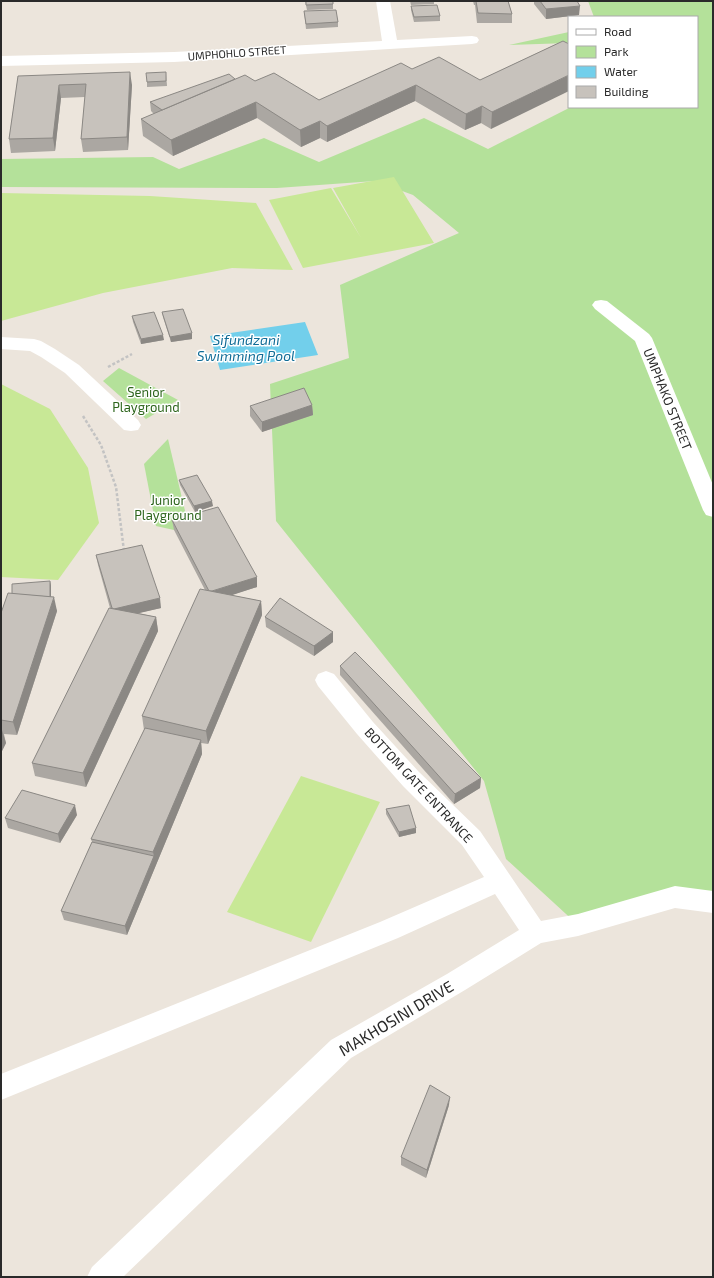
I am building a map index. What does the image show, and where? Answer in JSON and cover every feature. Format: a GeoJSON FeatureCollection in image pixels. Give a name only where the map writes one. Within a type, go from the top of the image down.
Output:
{"type":"FeatureCollection","features":[{"type":"Feature","properties":{"kind":"street"},"geometry":{"type":"LineString","coordinates":[[383,1],[390,44]]}},
{"type":"Feature","properties":{"kind":"street","name":"UMPHOHLO STREET"},"geometry":{"type":"LineString","coordinates":[[1,61],[174,57],[472,40]]}},
{"type":"Feature","properties":{"kind":"street","name":"UMPHAKO STREET"},"geometry":{"type":"LineString","coordinates":[[601,305],[643,338],[713,510]]}},
{"type":"Feature","properties":{"kind":"street"},"geometry":{"type":"LineString","coordinates":[[1,343],[34,345],[72,369],[131,425]]}},
{"type":"Feature","properties":{"kind":"street","name":"BOTTOM GATE ENTRANCE"},"geometry":{"type":"LineString","coordinates":[[326,680],[365,728],[412,779],[470,838],[535,933]]}},
{"type":"Feature","properties":{"kind":"street"},"geometry":{"type":"LineString","coordinates":[[1,1087],[395,927],[500,881]]}},
{"type":"Feature","properties":{"kind":"street","name":"MAKHOSINI DRIVE"},"geometry":{"type":"LineString","coordinates":[[102,1277],[341,1049],[456,982],[535,933],[578,925],[675,897],[713,902]]}},
{"type":"Feature","properties":{"kind":"path"},"geometry":{"type":"LineString","coordinates":[[82,378],[100,371],[132,354]]}},
{"type":"Feature","properties":{"kind":"path"},"geometry":{"type":"LineString","coordinates":[[79,411],[101,445],[116,487],[125,553]]}},
{"type":"Feature","properties":{"kind":"green space"},"geometry":{"type":"Polygon","coordinates":[[[588,1],[713,1],[713,902],[675,897],[578,925],[506,859],[484,781],[276,521],[270,384],[349,358],[340,285],[459,233],[413,195],[375,181],[277,188],[1,187],[1,159],[153,157],[179,169],[264,138],[319,162],[424,118],[488,149],[569,108],[698,108],[698,16],[594,16],[588,1]]]}},
{"type":"Feature","properties":{"kind":"green space"},"geometry":{"type":"Polygon","coordinates":[[[568,32],[568,43],[509,45],[568,32]]]}},
{"type":"Feature","properties":{"kind":"green space"},"geometry":{"type":"Polygon","coordinates":[[[394,177],[434,243],[303,268],[269,200],[331,188],[361,238],[333,188],[394,177]]]}},
{"type":"Feature","properties":{"kind":"green space"},"geometry":{"type":"Polygon","coordinates":[[[1,193],[150,196],[256,203],[293,270],[232,268],[103,293],[1,321],[1,193]]]}},
{"type":"Feature","properties":{"kind":"green space","name":"Senior Playground"},"geometry":{"type":"Polygon","coordinates":[[[119,368],[178,400],[146,419],[103,381],[119,368]]]}},
{"type":"Feature","properties":{"kind":"green space"},"geometry":{"type":"Polygon","coordinates":[[[1,384],[50,409],[88,468],[99,523],[58,580],[1,577],[1,384]]]}},
{"type":"Feature","properties":{"kind":"green space","name":"Junior Playground"},"geometry":{"type":"Polygon","coordinates":[[[168,439],[186,515],[174,530],[156,526],[144,464],[168,439]]]}},
{"type":"Feature","properties":{"kind":"green space"},"geometry":{"type":"Polygon","coordinates":[[[301,776],[380,802],[311,942],[227,912],[301,776]]]}},
{"type":"Feature","properties":{"kind":"water","name":"Sifundzani Swimming Pool"},"geometry":{"type":"Polygon","coordinates":[[[305,322],[318,355],[220,370],[210,336],[305,322]]]}},
{"type":"Feature","properties":{"kind":"building"},"geometry":{"type":"Polygon","coordinates":[[[306,1],[333,1],[333,4],[306,5],[306,1]]]}},
{"type":"Feature","properties":{"kind":"building"},"geometry":{"type":"Polygon","coordinates":[[[476,1],[508,1],[512,14],[478,13],[476,1]]]}},
{"type":"Feature","properties":{"kind":"building"},"geometry":{"type":"Polygon","coordinates":[[[540,1],[577,1],[580,6],[546,9],[540,1]]]}},
{"type":"Feature","properties":{"kind":"building"},"geometry":{"type":"Polygon","coordinates":[[[437,5],[440,16],[414,17],[411,6],[437,5]]]}},
{"type":"Feature","properties":{"kind":"building"},"geometry":{"type":"Polygon","coordinates":[[[336,10],[338,22],[306,24],[304,11],[336,10]]]}},
{"type":"Feature","properties":{"kind":"building"},"geometry":{"type":"Polygon","coordinates":[[[563,41],[568,44],[568,75],[492,112],[482,106],[466,114],[416,85],[327,126],[320,121],[300,130],[256,102],[171,140],[141,119],[245,75],[255,81],[274,73],[319,100],[401,63],[412,69],[439,57],[480,80],[563,41]]]}},
{"type":"Feature","properties":{"kind":"building"},"geometry":{"type":"Polygon","coordinates":[[[130,72],[127,137],[81,139],[86,84],[59,85],[53,138],[9,139],[18,76],[130,72]]]}},
{"type":"Feature","properties":{"kind":"building"},"geometry":{"type":"Polygon","coordinates":[[[166,72],[166,81],[147,82],[146,73],[166,72]]]}},
{"type":"Feature","properties":{"kind":"building"},"geometry":{"type":"Polygon","coordinates":[[[229,74],[235,79],[162,110],[150,102],[229,74]]]}},
{"type":"Feature","properties":{"kind":"building"},"geometry":{"type":"Polygon","coordinates":[[[183,309],[192,333],[170,337],[162,312],[183,309]]]}},
{"type":"Feature","properties":{"kind":"building"},"geometry":{"type":"Polygon","coordinates":[[[154,312],[163,335],[141,339],[132,316],[154,312]]]}},
{"type":"Feature","properties":{"kind":"building"},"geometry":{"type":"Polygon","coordinates":[[[304,388],[312,405],[262,422],[250,406],[304,388]]]}},
{"type":"Feature","properties":{"kind":"building"},"geometry":{"type":"Polygon","coordinates":[[[197,475],[212,501],[194,506],[179,480],[197,475]]]}},
{"type":"Feature","properties":{"kind":"building"},"geometry":{"type":"Polygon","coordinates":[[[218,507],[257,577],[209,591],[172,520],[218,507]]]}},
{"type":"Feature","properties":{"kind":"building"},"geometry":{"type":"Polygon","coordinates":[[[142,545],[160,598],[114,609],[112,608],[96,555],[142,545]]]}},
{"type":"Feature","properties":{"kind":"building"},"geometry":{"type":"Polygon","coordinates":[[[50,581],[50,597],[12,594],[12,584],[50,581]]]}},
{"type":"Feature","properties":{"kind":"building"},"geometry":{"type":"Polygon","coordinates":[[[200,589],[261,601],[206,731],[142,716],[200,589]]]}},
{"type":"Feature","properties":{"kind":"building"},"geometry":{"type":"Polygon","coordinates":[[[8,593],[54,597],[13,722],[1,720],[1,613],[8,593]]]}},
{"type":"Feature","properties":{"kind":"building"},"geometry":{"type":"Polygon","coordinates":[[[280,598],[333,632],[314,646],[265,617],[280,598]]]}},
{"type":"Feature","properties":{"kind":"building"},"geometry":{"type":"Polygon","coordinates":[[[109,608],[156,617],[83,773],[32,763],[109,608]]]}},
{"type":"Feature","properties":{"kind":"building"},"geometry":{"type":"Polygon","coordinates":[[[355,652],[481,778],[455,794],[340,666],[355,652]]]}},
{"type":"Feature","properties":{"kind":"building"},"geometry":{"type":"Polygon","coordinates":[[[145,728],[201,740],[153,852],[91,839],[145,728]]]}},
{"type":"Feature","properties":{"kind":"building"},"geometry":{"type":"Polygon","coordinates":[[[22,790],[75,805],[58,834],[5,818],[22,790]]]}},
{"type":"Feature","properties":{"kind":"building"},"geometry":{"type":"Polygon","coordinates":[[[409,805],[416,828],[399,832],[386,809],[409,805]]]}},
{"type":"Feature","properties":{"kind":"building"},"geometry":{"type":"Polygon","coordinates":[[[92,842],[154,856],[125,926],[61,911],[92,842]]]}},
{"type":"Feature","properties":{"kind":"building"},"geometry":{"type":"Polygon","coordinates":[[[430,1085],[450,1097],[427,1170],[401,1157],[430,1085]]]}}]}
